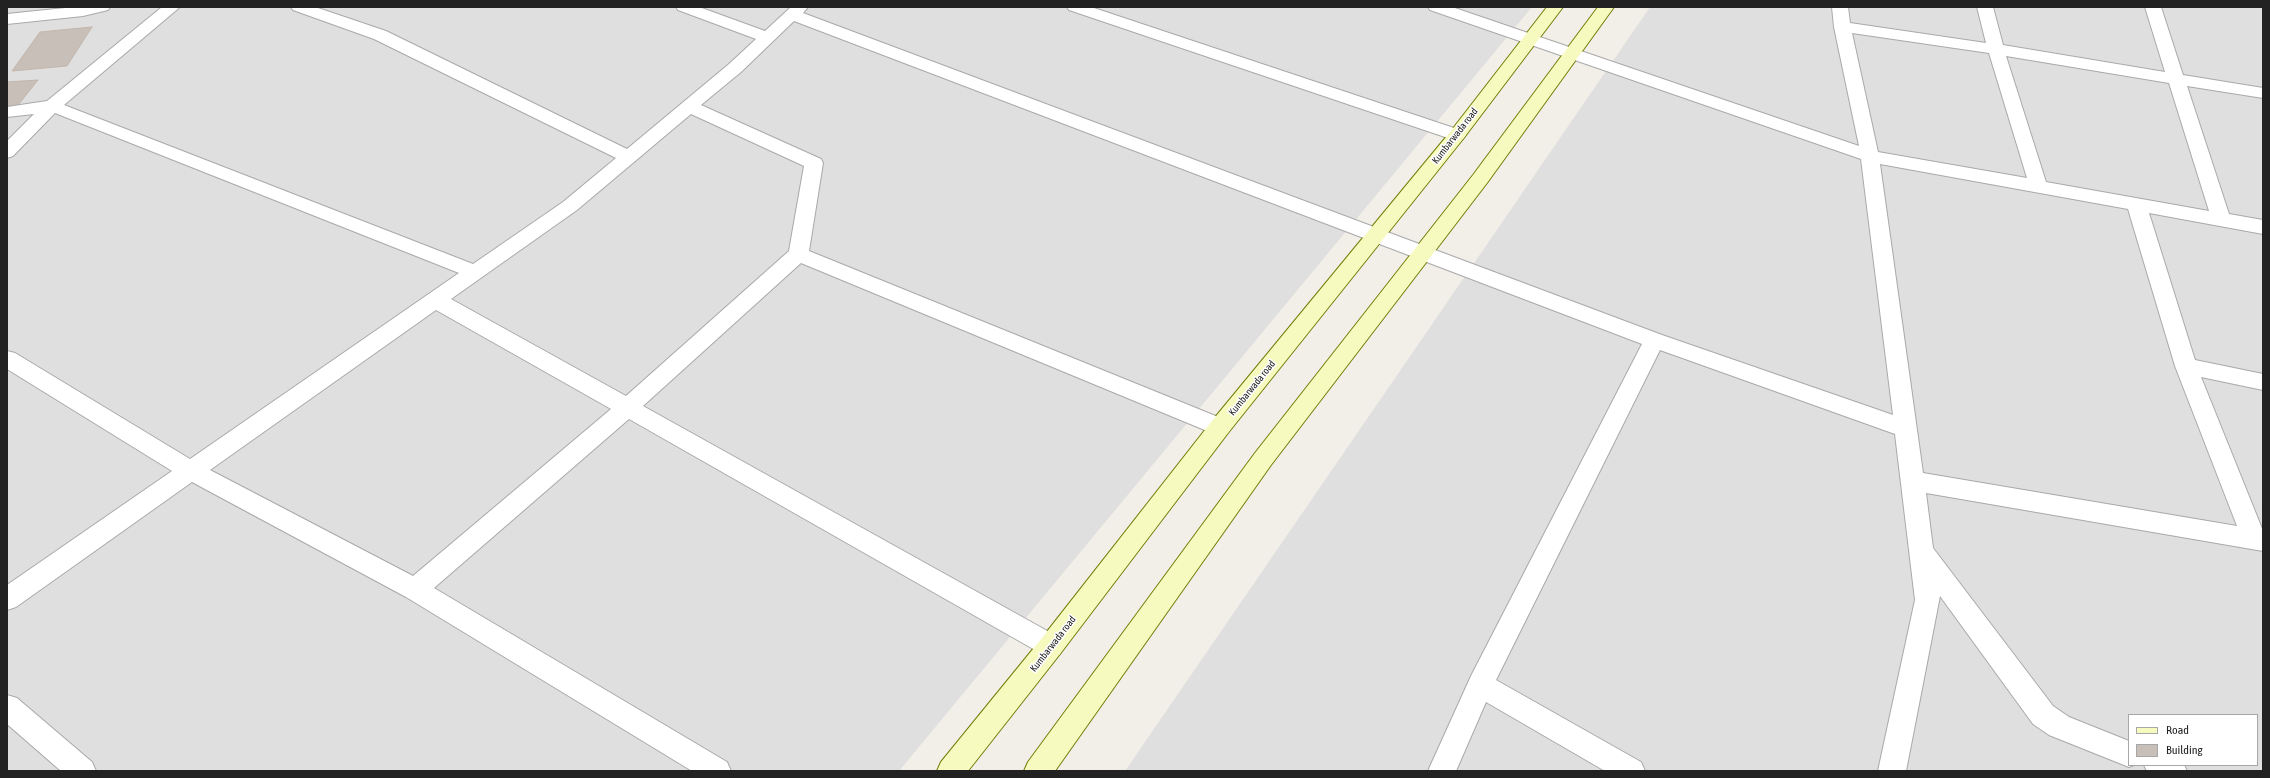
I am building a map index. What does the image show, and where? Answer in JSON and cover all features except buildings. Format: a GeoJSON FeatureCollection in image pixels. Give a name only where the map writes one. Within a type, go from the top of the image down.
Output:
{"type":"FeatureCollection","features":[{"type":"Feature","properties":{"kind":"street"},"geometry":{"type":"LineString","coordinates":[[7,19],[83,11],[102,7]]}},
{"type":"Feature","properties":{"kind":"street"},"geometry":{"type":"LineString","coordinates":[[7,152],[52,106],[172,7]]}},
{"type":"Feature","properties":{"kind":"street"},"geometry":{"type":"LineString","coordinates":[[299,7],[380,36],[629,157]]}},
{"type":"Feature","properties":{"kind":"street"},"geometry":{"type":"LineString","coordinates":[[684,7],[768,38]]}},
{"type":"Feature","properties":{"kind":"street"},"geometry":{"type":"LineString","coordinates":[[1076,7],[1457,135]]}},
{"type":"Feature","properties":{"kind":"street"},"geometry":{"type":"LineString","coordinates":[[1436,7],[1531,38],[1870,156],[2038,185],[2263,227]]}},
{"type":"Feature","properties":{"kind":"street","name":"Kumbarwada road"},"geometry":{"type":"LineString","coordinates":[[951,771],[1051,646],[1220,427],[1457,135],[1555,7]]}},
{"type":"Feature","properties":{"kind":"street"},"geometry":{"type":"LineString","coordinates":[[1038,771],[1263,459],[1421,253],[1480,179],[1606,7]]}},
{"type":"Feature","properties":{"kind":"street"},"geometry":{"type":"LineString","coordinates":[[1985,7],[2038,185]]}},
{"type":"Feature","properties":{"kind":"street"},"geometry":{"type":"LineString","coordinates":[[2153,7],[2174,77],[2221,219]]}},
{"type":"Feature","properties":{"kind":"street"},"geometry":{"type":"LineString","coordinates":[[7,599],[570,206],[735,68],[796,11],[1375,236],[1654,340],[1906,430]]}},
{"type":"Feature","properties":{"kind":"street"},"geometry":{"type":"LineString","coordinates":[[1892,771],[1928,600],[1870,156],[1841,17],[1996,48],[2263,93]]}},
{"type":"Feature","properties":{"kind":"street"},"geometry":{"type":"LineString","coordinates":[[7,112],[52,106],[475,272]]}},
{"type":"Feature","properties":{"kind":"street"},"geometry":{"type":"LineString","coordinates":[[415,589],[628,407],[798,254],[814,163],[689,106]]}},
{"type":"Feature","properties":{"kind":"street"},"geometry":{"type":"LineString","coordinates":[[2136,203],[2186,366],[2259,540]]}},
{"type":"Feature","properties":{"kind":"street"},"geometry":{"type":"LineString","coordinates":[[798,254],[1220,427]]}},
{"type":"Feature","properties":{"kind":"street"},"geometry":{"type":"LineString","coordinates":[[436,300],[1051,646]]}},
{"type":"Feature","properties":{"kind":"street"},"geometry":{"type":"LineString","coordinates":[[1442,771],[1480,685],[1654,340]]}},
{"type":"Feature","properties":{"kind":"street"},"geometry":{"type":"LineString","coordinates":[[7,359],[191,470],[415,589],[717,771]]}},
{"type":"Feature","properties":{"kind":"street"},"geometry":{"type":"LineString","coordinates":[[2186,366],[2263,382]]}},
{"type":"Feature","properties":{"kind":"street"},"geometry":{"type":"LineString","coordinates":[[1913,481],[2259,540]]}},
{"type":"Feature","properties":{"kind":"street"},"geometry":{"type":"LineString","coordinates":[[1921,550],[2043,715],[2060,726],[2128,754]]}},
{"type":"Feature","properties":{"kind":"street"},"geometry":{"type":"LineString","coordinates":[[1480,685],[1631,771]]}},
{"type":"Feature","properties":{"kind":"street"},"geometry":{"type":"LineString","coordinates":[[7,707],[82,771]]}},
{"type":"Feature","properties":{"kind":"street"},"geometry":{"type":"LineString","coordinates":[[2160,766],[2173,771]]}},
{"type":"Feature","properties":{"kind":"shaded area"},"geometry":{"type":"Polygon","coordinates":[[[7,7],[1532,7],[899,771],[7,771],[7,7]]]}},
{"type":"Feature","properties":{"kind":"shaded area"},"geometry":{"type":"Polygon","coordinates":[[[1650,7],[2263,7],[2263,771],[1125,771],[1650,7]]]}}]}
